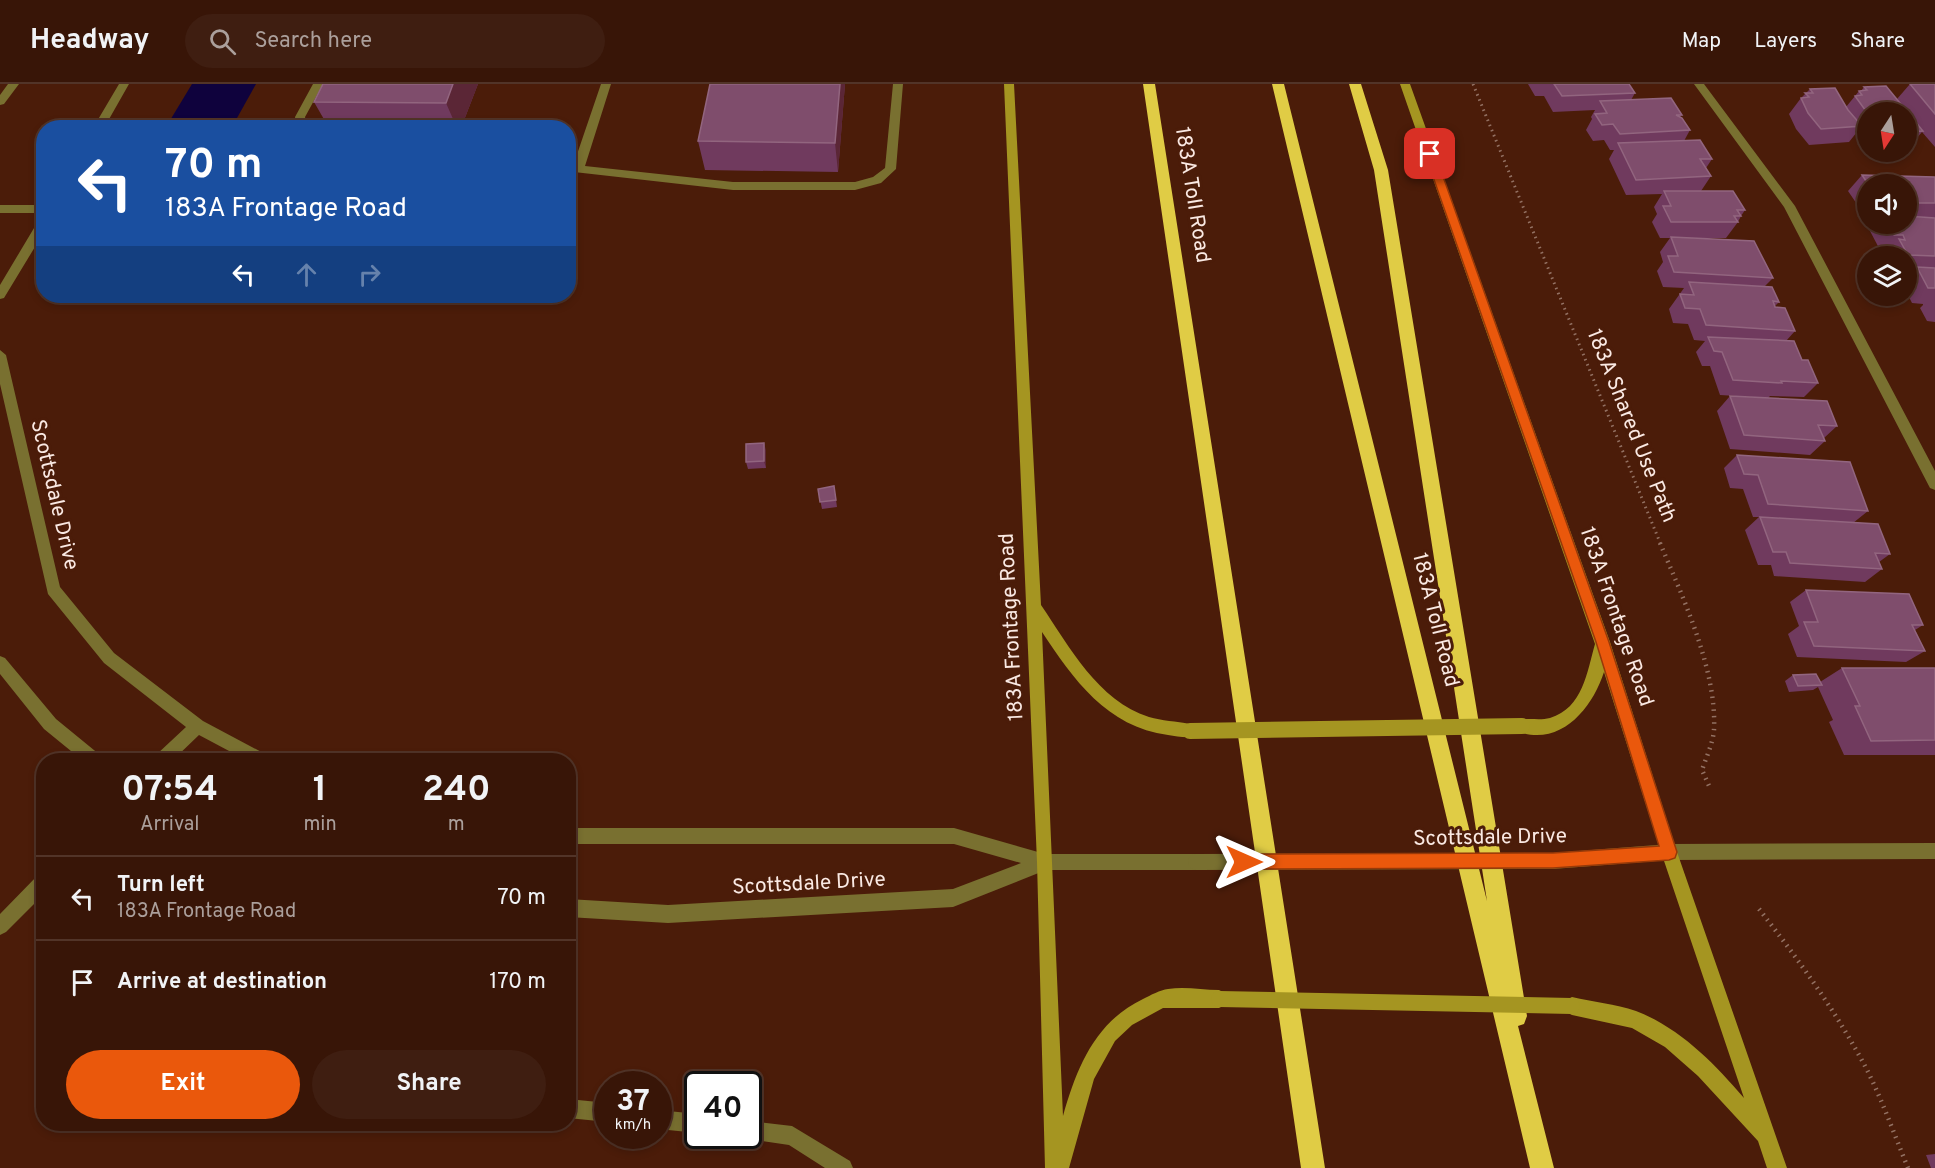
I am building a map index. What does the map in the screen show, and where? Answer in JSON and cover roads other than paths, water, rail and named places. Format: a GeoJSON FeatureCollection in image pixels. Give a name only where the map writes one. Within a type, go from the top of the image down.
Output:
{"type":"FeatureCollection","features":[{"type":"Feature","properties":{"kind":"highway","name":"183A Toll Road"},"geometry":{"type":"LineString","coordinates":[[1149,84],[1313,1168]]}},
{"type":"Feature","properties":{"kind":"highway","name":"183A Toll Road"},"geometry":{"type":"LineString","coordinates":[[1278,84],[1542,1168]]}},
{"type":"Feature","properties":{"kind":"highway"},"geometry":{"type":"LineString","coordinates":[[1355,84],[1381,170],[1537,1145]]}},
{"type":"Feature","properties":{"kind":"main road","name":"183A Frontage Road"},"geometry":{"type":"LineString","coordinates":[[1009,84],[1045,862],[1055,1168]]}},
{"type":"Feature","properties":{"kind":"main road","name":"183A Frontage Road"},"geometry":{"type":"LineString","coordinates":[[1405,84],[1602,642],[1669,852],[1777,1168]]}},
{"type":"Feature","properties":{"kind":"main road"},"geometry":{"type":"LineString","coordinates":[[1034,608],[1080,673],[1106,702],[1144,723],[1190,731],[1550,725],[1578,708],[1596,680],[1602,642]]}},
{"type":"Feature","properties":{"kind":"main road"},"geometry":{"type":"LineString","coordinates":[[1060,1168],[1075,1109],[1090,1066],[1106,1037],[1132,1013],[1167,998],[1572,1006],[1635,1020],[1678,1046],[1724,1090],[1767,1140]]}},
{"type":"Feature","properties":{"kind":"street"},"geometry":{"type":"LineString","coordinates":[[0,102],[14,84]]}},
{"type":"Feature","properties":{"kind":"street"},"geometry":{"type":"LineString","coordinates":[[103,120],[124,84]]}},
{"type":"Feature","properties":{"kind":"street"},"geometry":{"type":"LineString","coordinates":[[301,120],[318,84]]}},
{"type":"Feature","properties":{"kind":"street"},"geometry":{"type":"LineString","coordinates":[[576,160],[606,84]]}},
{"type":"Feature","properties":{"kind":"street"},"geometry":{"type":"LineString","coordinates":[[576,168],[733,186],[855,186],[878,180],[890,169],[898,84]]}},
{"type":"Feature","properties":{"kind":"street"},"geometry":{"type":"LineString","coordinates":[[1699,84],[1789,206],[1935,484]]}},
{"type":"Feature","properties":{"kind":"street"},"geometry":{"type":"LineString","coordinates":[[0,209],[36,209]]}},
{"type":"Feature","properties":{"kind":"street"},"geometry":{"type":"LineString","coordinates":[[0,295],[36,234]]}},
{"type":"Feature","properties":{"kind":"street","name":"Scottsdale Drive"},"geometry":{"type":"LineString","coordinates":[[0,356],[52,590],[109,658],[197,726],[248,753]]}},
{"type":"Feature","properties":{"kind":"street"},"geometry":{"type":"LineString","coordinates":[[0,663],[50,724],[85,753]]}},
{"type":"Feature","properties":{"kind":"street"},"geometry":{"type":"LineString","coordinates":[[169,753],[197,726]]}},
{"type":"Feature","properties":{"kind":"street","name":"Scottsdale Drive"},"geometry":{"type":"LineString","coordinates":[[576,836],[954,837],[1045,862],[1553,861],[1669,852],[1935,850]]}},
{"type":"Feature","properties":{"kind":"street","name":"Scottsdale Drive"},"geometry":{"type":"LineString","coordinates":[[576,908],[668,914],[953,898],[1045,862]]}},
{"type":"Feature","properties":{"kind":"street"},"geometry":{"type":"LineString","coordinates":[[0,926],[36,889]]}},
{"type":"Feature","properties":{"kind":"street"},"geometry":{"type":"LineString","coordinates":[[576,1109],[594,1111]]}},
{"type":"Feature","properties":{"kind":"street"},"geometry":{"type":"LineString","coordinates":[[762,1133],[792,1136],[843,1168]]}}]}
